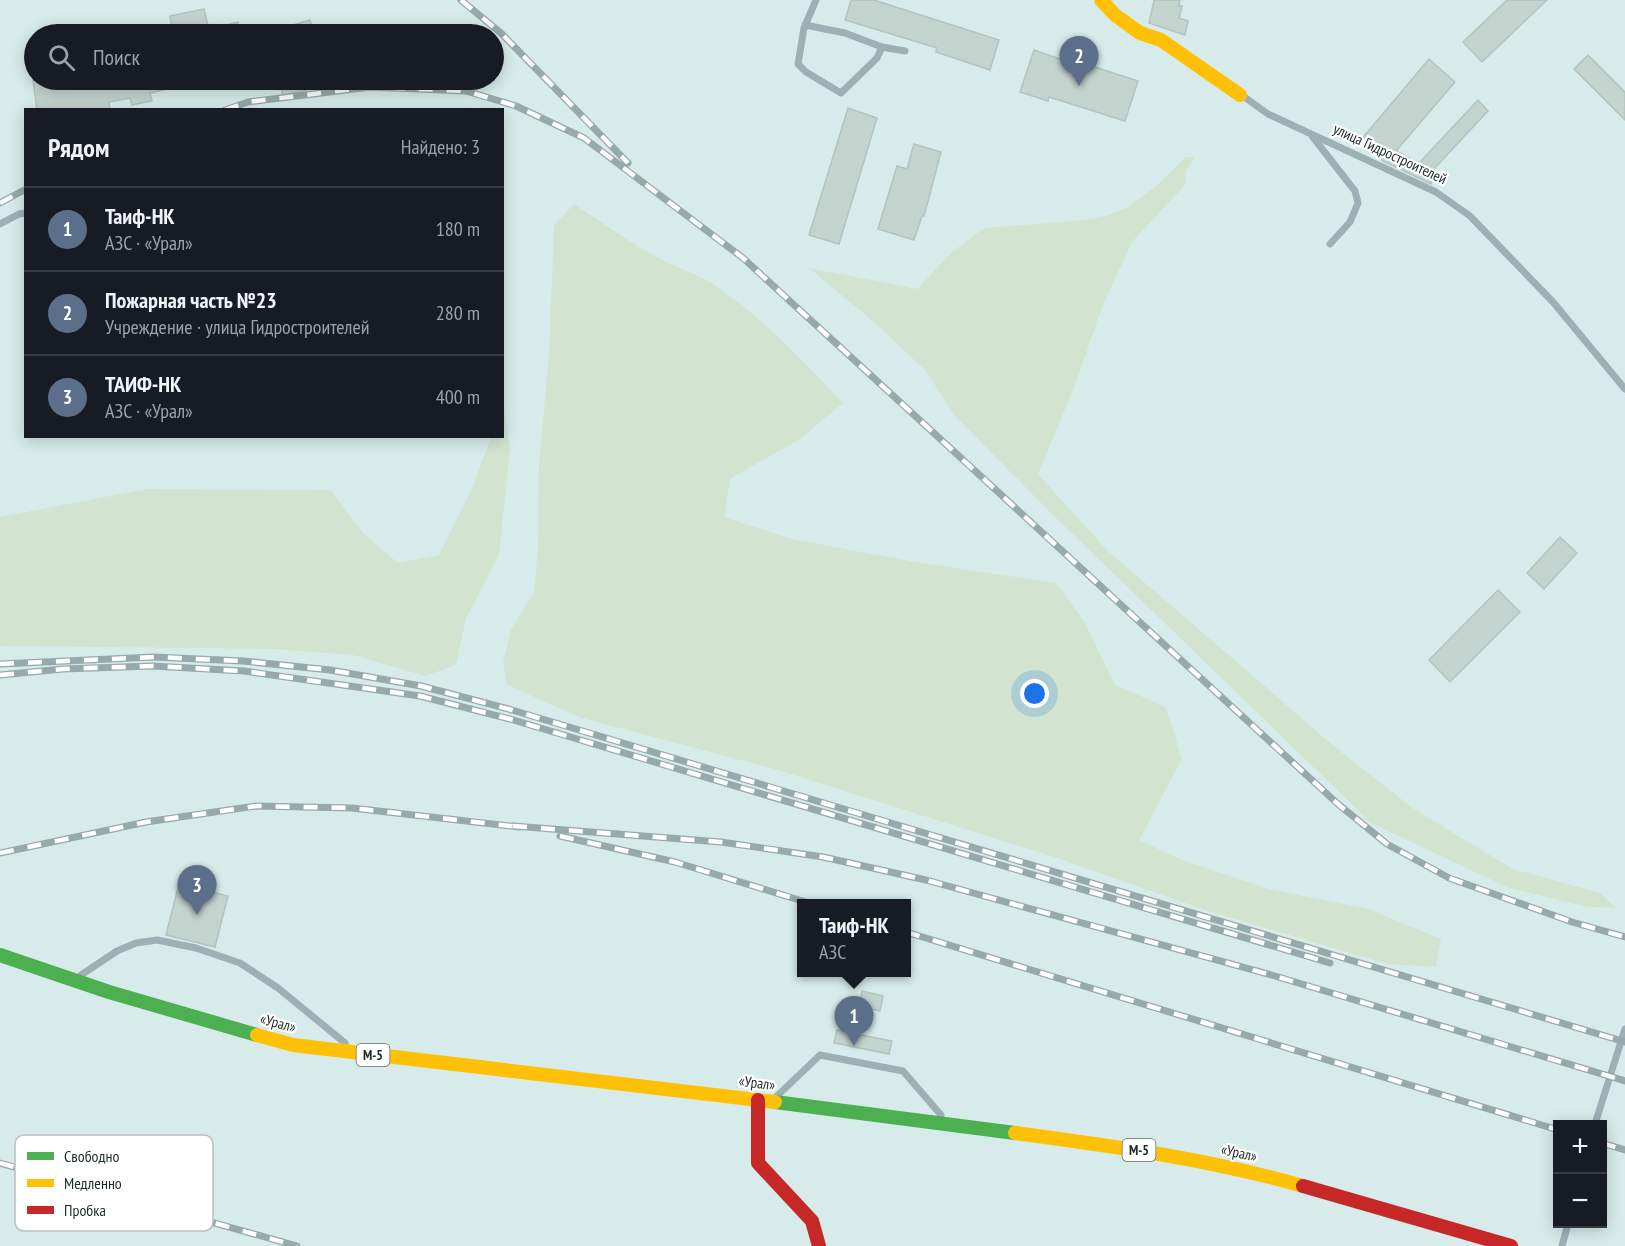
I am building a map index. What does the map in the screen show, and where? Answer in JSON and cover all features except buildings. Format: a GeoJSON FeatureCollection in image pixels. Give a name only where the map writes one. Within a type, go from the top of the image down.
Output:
{"type":"FeatureCollection","features":[{"type":"Feature","properties":{"kind":"main road","name":"улица Гидростроителей"},"geometry":{"type":"LineString","coordinates":[[1101,0],[1115,15],[1140,33],[1161,40],[1240,95]]}},
{"type":"Feature","properties":{"kind":"main road","name":"«Урал»"},"geometry":{"type":"LineString","coordinates":[[0,955],[73,981],[293,1045],[764,1101],[1115,1146],[1250,1171],[1511,1246]]}},
{"type":"Feature","properties":{"kind":"main road"},"geometry":{"type":"LineString","coordinates":[[764,1101],[758,1163],[812,1221],[819,1246]]}},
{"type":"Feature","properties":{"kind":"lane"},"geometry":{"type":"LineString","coordinates":[[816,0],[805,25],[798,64],[806,72],[841,93],[877,58],[882,47]]}},
{"type":"Feature","properties":{"kind":"lane"},"geometry":{"type":"LineString","coordinates":[[805,25],[845,33],[882,47],[905,51]]}},
{"type":"Feature","properties":{"kind":"lane","name":"улица Гидростроителей"},"geometry":{"type":"LineString","coordinates":[[1240,95],[1268,114],[1436,192],[1470,216],[1553,302],[1625,388]]}},
{"type":"Feature","properties":{"kind":"lane"},"geometry":{"type":"LineString","coordinates":[[1310,134],[1355,191],[1358,203],[1350,222],[1330,244]]}},
{"type":"Feature","properties":{"kind":"lane"},"geometry":{"type":"LineString","coordinates":[[0,224],[24,213]]}},
{"type":"Feature","properties":{"kind":"lane"},"geometry":{"type":"LineString","coordinates":[[73,981],[117,951],[136,943],[157,940],[196,948],[240,963],[279,988],[356,1053]]}},
{"type":"Feature","properties":{"kind":"lane"},"geometry":{"type":"LineString","coordinates":[[1597,1120],[1625,1029]]}},
{"type":"Feature","properties":{"kind":"lane"},"geometry":{"type":"LineString","coordinates":[[764,1101],[820,1055],[903,1071],[948,1124]]}},
{"type":"Feature","properties":{"kind":"lane"},"geometry":{"type":"LineString","coordinates":[[1562,1246],[1567,1228]]}},
{"type":"Feature","properties":{"kind":"green space"},"geometry":{"type":"Polygon","coordinates":[[[1186,157],[1195,157],[1186,171],[1185,185],[1132,242],[1102,307],[1076,383],[1038,474],[1107,550],[1335,747],[1414,809],[1513,869],[1600,893],[1616,908],[1588,907],[1509,888],[1371,823],[1053,515],[955,416],[925,370],[875,323],[809,268],[917,289],[952,252],[984,228],[1084,220],[1106,216],[1128,207],[1155,187],[1186,157]]]}},
{"type":"Feature","properties":{"kind":"green space"},"geometry":{"type":"Polygon","coordinates":[[[574,204],[642,249],[716,286],[782,341],[843,403],[800,439],[730,479],[724,517],[792,539],[916,562],[1056,583],[1084,621],[1115,685],[1166,707],[1182,759],[1139,840],[1182,860],[1269,889],[1369,909],[1441,939],[1436,967],[1387,964],[1205,910],[1054,857],[778,770],[582,718],[507,685],[503,663],[511,629],[534,592],[538,547],[539,464],[549,354],[554,225],[574,204]]]}},
{"type":"Feature","properties":{"kind":"green space"},"geometry":{"type":"Polygon","coordinates":[[[504,408],[510,449],[499,555],[466,618],[456,665],[425,676],[353,655],[272,649],[0,646],[0,517],[146,489],[331,490],[363,533],[398,563],[439,555],[472,489],[491,438],[504,438],[504,408]]]}},
{"type":"Feature","properties":{"kind":"railway"},"geometry":{"type":"LineString","coordinates":[[461,0],[490,24]]}},
{"type":"Feature","properties":{"kind":"railway"},"geometry":{"type":"LineString","coordinates":[[504,36],[628,163]]}},
{"type":"Feature","properties":{"kind":"railway"},"geometry":{"type":"LineString","coordinates":[[231,108],[248,102],[346,90]]}},
{"type":"Feature","properties":{"kind":"railway"},"geometry":{"type":"LineString","coordinates":[[442,90],[466,91],[516,106],[584,138],[743,258],[1338,804],[1387,844],[1449,878],[1572,922],[1625,937]]}},
{"type":"Feature","properties":{"kind":"railway"},"geometry":{"type":"LineString","coordinates":[[0,203],[24,190]]}},
{"type":"Feature","properties":{"kind":"railway"},"geometry":{"type":"LineString","coordinates":[[0,664],[154,657],[243,661],[330,670],[421,686],[512,710],[1625,1042]]}},
{"type":"Feature","properties":{"kind":"railway"},"geometry":{"type":"LineString","coordinates":[[0,675],[63,669],[152,666],[244,671],[420,696],[510,719],[1330,963]]}},
{"type":"Feature","properties":{"kind":"railway"},"geometry":{"type":"LineString","coordinates":[[0,853],[146,822],[256,806],[352,808],[519,827]]}},
{"type":"Feature","properties":{"kind":"railway"},"geometry":{"type":"LineString","coordinates":[[513,826],[721,842],[823,857],[926,880],[1275,976],[1625,1081]]}},
{"type":"Feature","properties":{"kind":"railway"},"geometry":{"type":"LineString","coordinates":[[560,836],[675,862],[797,899]]}},
{"type":"Feature","properties":{"kind":"railway"},"geometry":{"type":"LineString","coordinates":[[911,934],[1553,1128]]}},
{"type":"Feature","properties":{"kind":"railway"},"geometry":{"type":"LineString","coordinates":[[1607,1145],[1625,1150]]}},
{"type":"Feature","properties":{"kind":"railway"},"geometry":{"type":"LineString","coordinates":[[0,1163],[15,1167]]}},
{"type":"Feature","properties":{"kind":"railway"},"geometry":{"type":"LineString","coordinates":[[213,1223],[297,1246]]}},
{"type":"Feature","properties":{"kind":"traffic: fast"},"geometry":{"type":"LineString","coordinates":[[0,955],[109,992],[257,1035]]}},
{"type":"Feature","properties":{"kind":"traffic: fast"},"geometry":{"type":"LineString","coordinates":[[775,1102],[1015,1133]]}},
{"type":"Feature","properties":{"kind":"traffic: slow"},"geometry":{"type":"LineString","coordinates":[[1101,0],[1115,15],[1140,33],[1161,40],[1240,95]]}},
{"type":"Feature","properties":{"kind":"traffic: slow"},"geometry":{"type":"LineString","coordinates":[[257,1035],[293,1045],[775,1102]]}},
{"type":"Feature","properties":{"kind":"traffic: slow"},"geometry":{"type":"LineString","coordinates":[[1015,1133],[1124,1148],[1196,1161],[1303,1186]]}},
{"type":"Feature","properties":{"kind":"traffic: jam"},"geometry":{"type":"LineString","coordinates":[[758,1100],[758,1163],[812,1221],[819,1246]]}},
{"type":"Feature","properties":{"kind":"traffic: jam"},"geometry":{"type":"LineString","coordinates":[[1303,1186],[1511,1246]]}},
{"type":"Feature","properties":{"kind":"place","name":"Пожарная часть №23"},"geometry":{"type":"Point","coordinates":[1079,86]}},
{"type":"Feature","properties":{"kind":"place","name":"ТАИФ-НК"},"geometry":{"type":"Point","coordinates":[197,915]}},
{"type":"Feature","properties":{"kind":"place","name":"Таиф-НК"},"geometry":{"type":"Point","coordinates":[854,1046]}}]}
